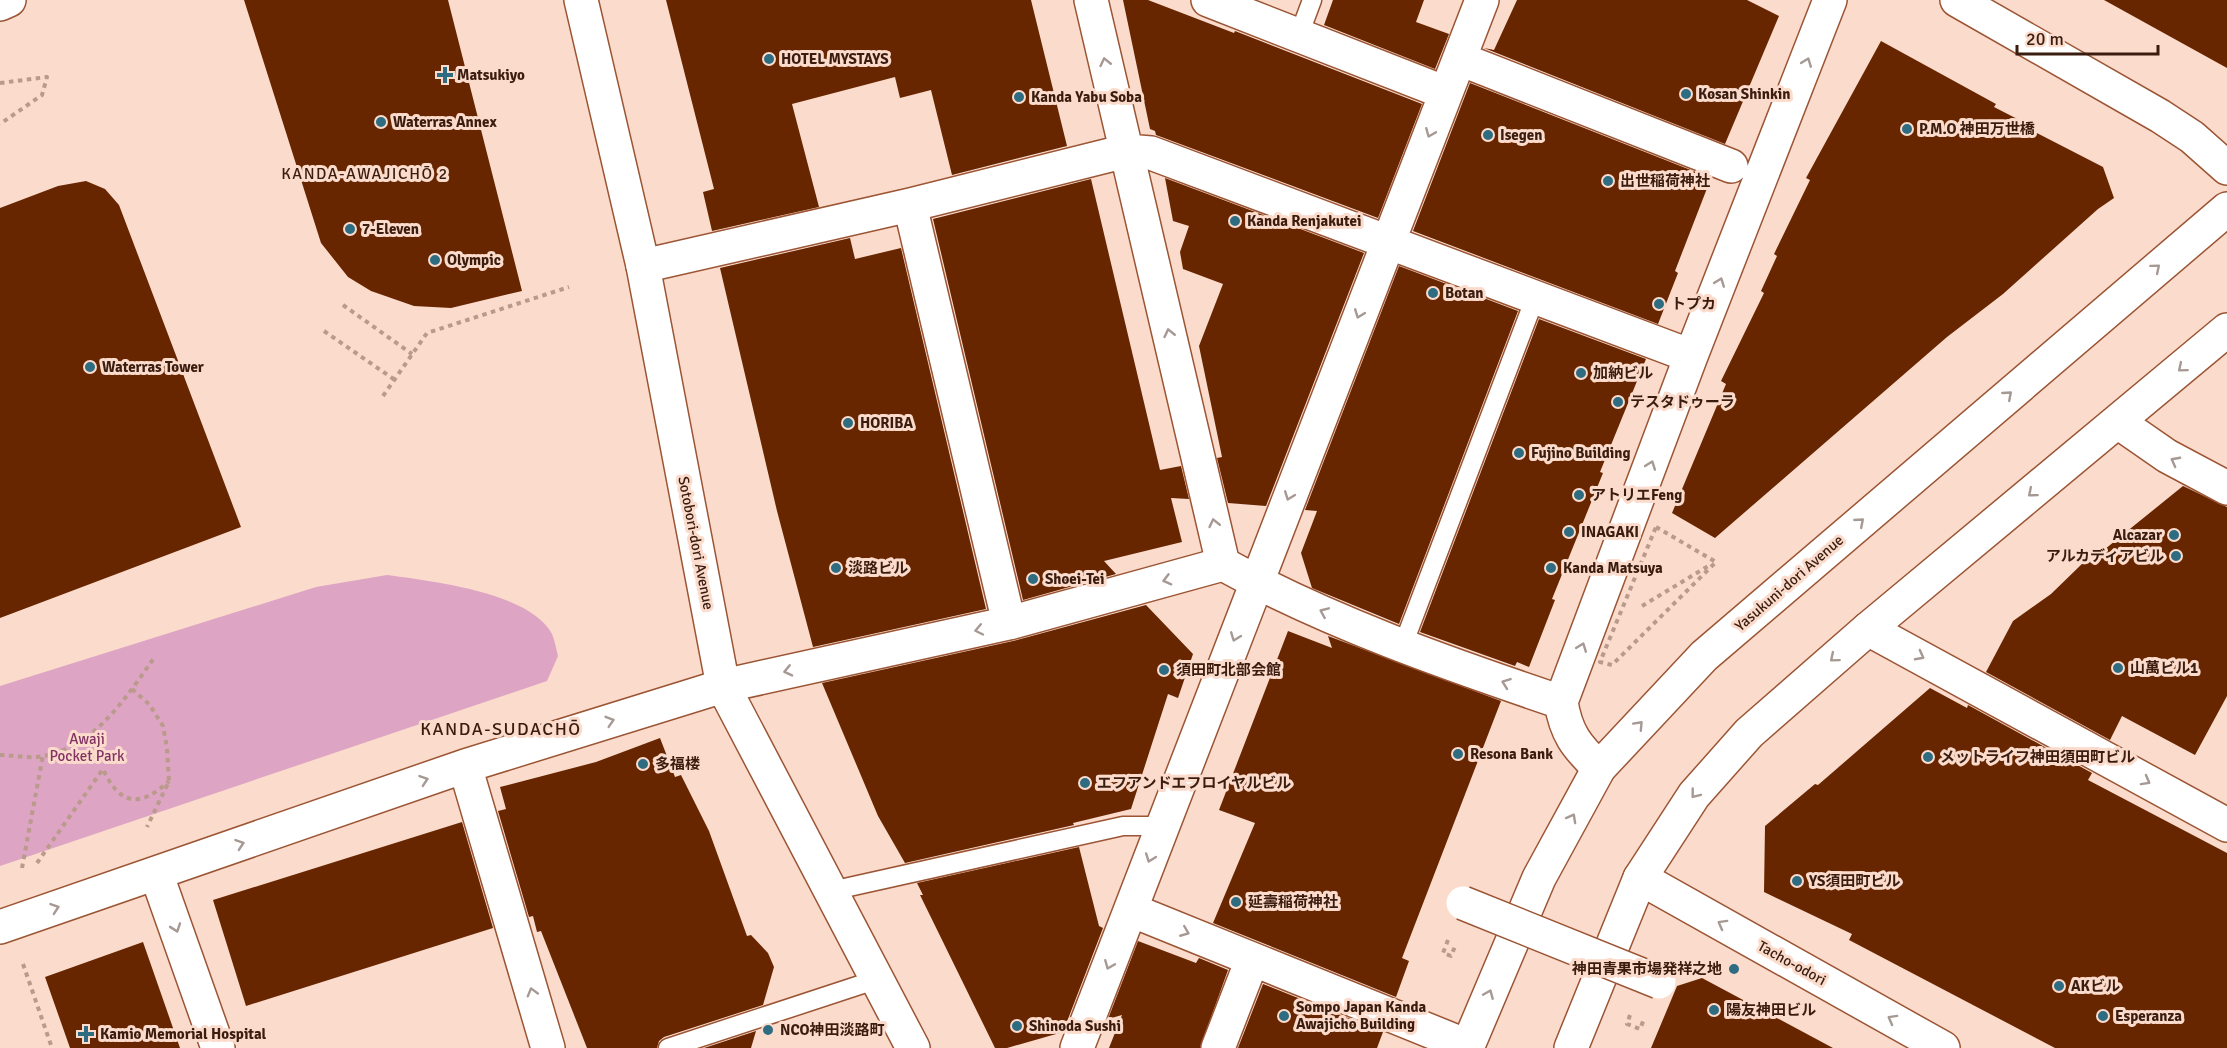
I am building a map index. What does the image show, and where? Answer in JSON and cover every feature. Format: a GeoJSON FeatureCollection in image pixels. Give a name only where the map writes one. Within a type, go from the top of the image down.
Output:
{"type":"FeatureCollection","features":[{"type":"Feature","properties":{"kind":"street"},"geometry":{"type":"LineString","coordinates":[[0,4],[9,0]]}},
{"type":"Feature","properties":{"kind":"street","name":"Sotobori-dori Avenue"},"geometry":{"type":"LineString","coordinates":[[581,0],[643,266],[723,686],[913,1048]]}},
{"type":"Feature","properties":{"kind":"street"},"geometry":{"type":"LineString","coordinates":[[1091,0],[1224,564]]}},
{"type":"Feature","properties":{"kind":"street"},"geometry":{"type":"LineString","coordinates":[[1208,0],[1446,93]]}},
{"type":"Feature","properties":{"kind":"street"},"geometry":{"type":"LineString","coordinates":[[1077,1048],[1482,0]]}},
{"type":"Feature","properties":{"kind":"street"},"geometry":{"type":"LineString","coordinates":[[1599,768],[1578,747],[1564,722],[1561,702],[1691,356],[1830,0]]}},
{"type":"Feature","properties":{"kind":"street"},"geometry":{"type":"LineString","coordinates":[[1957,0],[2160,116],[2192,137],[2227,168]]}},
{"type":"Feature","properties":{"kind":"street"},"geometry":{"type":"LineString","coordinates":[[1460,59],[1731,166]]}},
{"type":"Feature","properties":{"kind":"street"},"geometry":{"type":"LineString","coordinates":[[643,266],[910,205],[1126,151],[1151,153],[1691,356]]}},
{"type":"Feature","properties":{"kind":"street"},"geometry":{"type":"LineString","coordinates":[[910,205],[1009,623]]}},
{"type":"Feature","properties":{"kind":"street","name":"Yasukuni-dori Avenue"},"geometry":{"type":"LineString","coordinates":[[1467,1047],[1539,878],[1599,768],[1704,656],[2227,209]]}},
{"type":"Feature","properties":{"kind":"street"},"geometry":{"type":"LineString","coordinates":[[1571,1048],[1640,878],[1694,795],[1749,733],[1868,629],[2227,330]]}},
{"type":"Feature","properties":{"kind":"street"},"geometry":{"type":"LineString","coordinates":[[2118,422],[2167,456],[2227,488]]}},
{"type":"Feature","properties":{"kind":"street"},"geometry":{"type":"LineString","coordinates":[[0,927],[465,766],[723,686],[1009,623],[1224,564],[1256,582],[1403,645],[1561,702]]}},
{"type":"Feature","properties":{"kind":"street"},"geometry":{"type":"LineString","coordinates":[[1868,629],[2227,825]]}},
{"type":"Feature","properties":{"kind":"street"},"geometry":{"type":"LineString","coordinates":[[465,766],[548,1048]]}},
{"type":"Feature","properties":{"kind":"street"},"geometry":{"type":"LineString","coordinates":[[156,873],[218,1048]]}},
{"type":"Feature","properties":{"kind":"street","name":"Tacho-odori"},"geometry":{"type":"LineString","coordinates":[[1640,878],[1943,1048]]}},
{"type":"Feature","properties":{"kind":"street"},"geometry":{"type":"LineString","coordinates":[[1463,903],[1659,982]]}},
{"type":"Feature","properties":{"kind":"street"},"geometry":{"type":"LineString","coordinates":[[1131,910],[1467,1047]]}},
{"type":"Feature","properties":{"kind":"street"},"geometry":{"type":"LineString","coordinates":[[1218,1048],[1252,960]]}},
{"type":"Feature","properties":{"kind":"lane"},"geometry":{"type":"LineString","coordinates":[[1299,35],[1312,0]]}},
{"type":"Feature","properties":{"kind":"lane"},"geometry":{"type":"LineString","coordinates":[[1403,645],[1535,297]]}},
{"type":"Feature","properties":{"kind":"lane"},"geometry":{"type":"LineString","coordinates":[[831,891],[1123,826],[1162,826]]}},
{"type":"Feature","properties":{"kind":"lane"},"geometry":{"type":"LineString","coordinates":[[668,1048],[878,979]]}},
{"type":"Feature","properties":{"kind":"path"},"geometry":{"type":"LineString","coordinates":[[0,83],[47,77],[42,95],[0,124]]}},
{"type":"Feature","properties":{"kind":"path"},"geometry":{"type":"LineString","coordinates":[[383,396],[427,333],[569,287]]}},
{"type":"Feature","properties":{"kind":"path"},"geometry":{"type":"LineString","coordinates":[[343,306],[412,354]]}},
{"type":"Feature","properties":{"kind":"path"},"geometry":{"type":"LineString","coordinates":[[324,331],[395,380]]}},
{"type":"Feature","properties":{"kind":"path"},"geometry":{"type":"LineString","coordinates":[[1656,527],[1716,562],[1612,665],[1600,662],[1656,527]]}},
{"type":"Feature","properties":{"kind":"path"},"geometry":{"type":"LineString","coordinates":[[1638,609],[1716,562]]}},
{"type":"Feature","properties":{"kind":"path"},"geometry":{"type":"LineString","coordinates":[[1618,621],[1628,615]]}},
{"type":"Feature","properties":{"kind":"path"},"geometry":{"type":"LineString","coordinates":[[0,755],[43,755],[70,747],[101,727],[154,658]]}},
{"type":"Feature","properties":{"kind":"path"},"geometry":{"type":"LineString","coordinates":[[132,689],[149,704],[163,726],[169,781],[147,827]]}},
{"type":"Feature","properties":{"kind":"path"},"geometry":{"type":"LineString","coordinates":[[22,868],[43,755]]}},
{"type":"Feature","properties":{"kind":"path"},"geometry":{"type":"LineString","coordinates":[[37,863],[102,769],[112,790],[131,799],[153,796],[169,781]]}},
{"type":"Feature","properties":{"kind":"path"},"geometry":{"type":"LineString","coordinates":[[20,955],[52,1048]]}},
{"type":"Feature","properties":{"kind":"green space","name":"Awaji Pocket Park"},"geometry":{"type":"Polygon","coordinates":[[[387,575],[477,591],[523,608],[540,620],[553,637],[558,656],[547,681],[0,866],[0,686],[316,587],[387,575]]]}},
{"type":"Feature","properties":{"kind":"building","name":"Waterras Annex"},"geometry":{"type":"Polygon","coordinates":[[[244,0],[448,0],[522,291],[451,308],[414,306],[371,291],[348,277],[321,243],[244,0]]]}},
{"type":"Feature","properties":{"kind":"building"},"geometry":{"type":"Polygon","coordinates":[[[666,0],[1031,0],[1067,146],[952,175],[931,90],[900,98],[895,77],[792,104],[819,207],[712,231],[703,192],[714,189],[666,0]]]}},
{"type":"Feature","properties":{"kind":"building"},"geometry":{"type":"Polygon","coordinates":[[[1123,0],[1148,0],[1234,33],[1235,31],[1422,104],[1378,218],[1156,135],[1155,131],[1150,129],[1123,0]]]}},
{"type":"Feature","properties":{"kind":"building"},"geometry":{"type":"Polygon","coordinates":[[[1333,0],[1424,0],[1416,22],[1449,34],[1435,69],[1324,25],[1333,0]]]}},
{"type":"Feature","properties":{"kind":"building"},"geometry":{"type":"Polygon","coordinates":[[[1517,0],[1747,0],[1779,16],[1725,144],[1484,48],[1494,50],[1517,0]]]}},
{"type":"Feature","properties":{"kind":"building"},"geometry":{"type":"Polygon","coordinates":[[[2104,0],[2227,0],[2227,68],[2104,0]]]}},
{"type":"Feature","properties":{"kind":"building"},"geometry":{"type":"Polygon","coordinates":[[[1881,41],[1996,104],[1994,107],[2029,125],[2027,128],[2103,167],[2114,198],[2098,209],[2003,294],[1947,337],[1715,538],[1672,513],[1726,384],[1721,381],[1764,293],[1761,291],[1777,256],[1774,254],[1810,180],[1806,178],[1881,41]]]}},
{"type":"Feature","properties":{"kind":"building"},"geometry":{"type":"Polygon","coordinates":[[[1470,83],[1711,178],[1675,271],[1678,273],[1658,324],[1413,231],[1470,83]]]}},
{"type":"Feature","properties":{"kind":"building"},"geometry":{"type":"Polygon","coordinates":[[[1165,178],[1364,253],[1266,506],[1228,503],[1217,458],[1222,457],[1199,346],[1223,284],[1183,269],[1180,252],[1189,226],[1173,221],[1165,178]]]}},
{"type":"Feature","properties":{"kind":"building"},"geometry":{"type":"Polygon","coordinates":[[[1091,179],[1160,470],[1181,466],[1189,499],[1171,498],[1182,542],[1104,561],[1116,574],[1023,600],[933,219],[1091,179]]]}},
{"type":"Feature","properties":{"kind":"building","name":"Waterras Tower"},"geometry":{"type":"Polygon","coordinates":[[[86,181],[105,189],[119,205],[241,527],[0,618],[0,208],[58,186],[86,181]]]}},
{"type":"Feature","properties":{"kind":"building"},"geometry":{"type":"Polygon","coordinates":[[[850,238],[855,259],[901,248],[986,609],[813,647],[777,511],[720,268],[850,238]]]}},
{"type":"Feature","properties":{"kind":"building"},"geometry":{"type":"Polygon","coordinates":[[[1399,266],[1518,311],[1399,624],[1312,588],[1301,553],[1317,511],[1305,510],[1399,266]]]}},
{"type":"Feature","properties":{"kind":"building"},"geometry":{"type":"Polygon","coordinates":[[[1539,319],[1646,359],[1600,472],[1603,473],[1552,599],[1555,600],[1529,667],[1517,662],[1515,666],[1420,632],[1539,319]]]}},
{"type":"Feature","properties":{"kind":"building"},"geometry":{"type":"Polygon","coordinates":[[[2183,486],[2227,507],[2227,696],[2195,755],[2122,716],[2110,740],[1986,672],[2013,621],[2051,594],[2086,560],[2089,562],[2183,486]]]}},
{"type":"Feature","properties":{"kind":"building"},"geometry":{"type":"Polygon","coordinates":[[[1146,605],[1193,654],[1178,698],[1168,694],[1131,809],[1073,823],[1074,825],[905,863],[878,816],[822,683],[1013,641],[1146,605]]]}},
{"type":"Feature","properties":{"kind":"building"},"geometry":{"type":"Polygon","coordinates":[[[1288,631],[1332,648],[1328,636],[1501,701],[1402,958],[1409,961],[1396,997],[1213,923],[1255,823],[1219,810],[1288,631]]]}},
{"type":"Feature","properties":{"kind":"building"},"geometry":{"type":"Polygon","coordinates":[[[1930,688],[1967,708],[1968,705],[2092,773],[2088,780],[2227,853],[2227,1048],[2055,1048],[1849,940],[1852,934],[1764,892],[1765,826],[1815,784],[1818,785],[1930,688]]]}},
{"type":"Feature","properties":{"kind":"building"},"geometry":{"type":"Polygon","coordinates":[[[660,738],[675,777],[681,775],[709,831],[747,936],[751,935],[768,953],[774,967],[763,1005],[664,1037],[659,1041],[657,1048],[587,1048],[541,931],[537,932],[533,916],[529,917],[498,811],[506,809],[500,787],[596,762],[660,738]]]}},
{"type":"Feature","properties":{"kind":"building"},"geometry":{"type":"Polygon","coordinates":[[[462,822],[493,928],[246,1006],[213,900],[462,822]]]}},
{"type":"Feature","properties":{"kind":"building"},"geometry":{"type":"Polygon","coordinates":[[[1079,847],[1099,926],[1103,928],[1063,1032],[1007,1048],[995,1048],[920,895],[923,895],[917,883],[1079,847]]]}},
{"type":"Feature","properties":{"kind":"building"},"geometry":{"type":"Polygon","coordinates":[[[1138,941],[1196,963],[1199,958],[1228,970],[1200,1048],[1109,1048],[1122,1015],[1108,1019],[1138,941]]]}},
{"type":"Feature","properties":{"kind":"building"},"geometry":{"type":"Polygon","coordinates":[[[143,942],[180,1048],[70,1048],[45,977],[143,942]]]}},
{"type":"Feature","properties":{"kind":"building","name":"陽友神田ビル"},"geometry":{"type":"Polygon","coordinates":[[[1702,978],[1833,1048],[1651,1048],[1677,986],[1702,978]]]}},
{"type":"Feature","properties":{"kind":"building","name":"Sompo Japan Kanda Awajicho Building"},"geometry":{"type":"Polygon","coordinates":[[[1263,984],[1383,1032],[1377,1048],[1238,1048],[1263,984]]]}},
{"type":"Feature","properties":{"kind":"building"},"geometry":{"type":"Polygon","coordinates":[[[756,1031],[751,1048],[704,1048],[756,1031]]]}},
{"type":"Feature","properties":{"kind":"place","name":"HOTEL MYSTAYS"},"geometry":{"type":"Point","coordinates":[769,59]}},
{"type":"Feature","properties":{"kind":"place","name":"Matsukiyo"},"geometry":{"type":"Point","coordinates":[445,75]}},
{"type":"Feature","properties":{"kind":"place","name":"Kosan Shinkin"},"geometry":{"type":"Point","coordinates":[1686,94]}},
{"type":"Feature","properties":{"kind":"place","name":"Kanda Yabu Soba"},"geometry":{"type":"Point","coordinates":[1019,97]}},
{"type":"Feature","properties":{"kind":"place","name":"Waterras Annex"},"geometry":{"type":"Point","coordinates":[381,122]}},
{"type":"Feature","properties":{"kind":"place","name":"P.M.O 神田万世橋"},"geometry":{"type":"Point","coordinates":[1907,129]}},
{"type":"Feature","properties":{"kind":"place","name":"Isegen"},"geometry":{"type":"Point","coordinates":[1488,135]}},
{"type":"Feature","properties":{"kind":"place","name":"出世稲荷神社"},"geometry":{"type":"Point","coordinates":[1608,181]}},
{"type":"Feature","properties":{"kind":"place","name":"Kanda Renjakutei"},"geometry":{"type":"Point","coordinates":[1235,221]}},
{"type":"Feature","properties":{"kind":"place","name":"7-Eleven"},"geometry":{"type":"Point","coordinates":[350,229]}},
{"type":"Feature","properties":{"kind":"place","name":"Olympic"},"geometry":{"type":"Point","coordinates":[435,260]}},
{"type":"Feature","properties":{"kind":"place","name":"Botan"},"geometry":{"type":"Point","coordinates":[1433,293]}},
{"type":"Feature","properties":{"kind":"place","name":"トプカ"},"geometry":{"type":"Point","coordinates":[1659,304]}},
{"type":"Feature","properties":{"kind":"place","name":"Waterras Tower"},"geometry":{"type":"Point","coordinates":[90,367]}},
{"type":"Feature","properties":{"kind":"place","name":"加納ビル"},"geometry":{"type":"Point","coordinates":[1581,373]}},
{"type":"Feature","properties":{"kind":"place","name":"テスタドゥーラ"},"geometry":{"type":"Point","coordinates":[1618,402]}},
{"type":"Feature","properties":{"kind":"place","name":"HORIBA"},"geometry":{"type":"Point","coordinates":[848,423]}},
{"type":"Feature","properties":{"kind":"place","name":"Fujino Building"},"geometry":{"type":"Point","coordinates":[1519,453]}},
{"type":"Feature","properties":{"kind":"place","name":"アトリエFeng"},"geometry":{"type":"Point","coordinates":[1579,495]}},
{"type":"Feature","properties":{"kind":"place","name":"INAGAKI"},"geometry":{"type":"Point","coordinates":[1569,532]}},
{"type":"Feature","properties":{"kind":"place","name":"Alcazar"},"geometry":{"type":"Point","coordinates":[2174,535]}},
{"type":"Feature","properties":{"kind":"place","name":"アルカディアビル"},"geometry":{"type":"Point","coordinates":[2176,556]}},
{"type":"Feature","properties":{"kind":"place","name":"淡路ビル"},"geometry":{"type":"Point","coordinates":[836,568]}},
{"type":"Feature","properties":{"kind":"place","name":"Kanda Matsuya"},"geometry":{"type":"Point","coordinates":[1551,568]}},
{"type":"Feature","properties":{"kind":"place","name":"Shoei-Tei"},"geometry":{"type":"Point","coordinates":[1033,579]}},
{"type":"Feature","properties":{"kind":"place","name":"山萬ビル1"},"geometry":{"type":"Point","coordinates":[2118,668]}},
{"type":"Feature","properties":{"kind":"place","name":"須田町北部会館"},"geometry":{"type":"Point","coordinates":[1164,670]}},
{"type":"Feature","properties":{"kind":"place","name":"Resona Bank"},"geometry":{"type":"Point","coordinates":[1458,754]}},
{"type":"Feature","properties":{"kind":"place","name":"メットライフ神田須田町ビル"},"geometry":{"type":"Point","coordinates":[1928,757]}},
{"type":"Feature","properties":{"kind":"place","name":"多福楼"},"geometry":{"type":"Point","coordinates":[643,764]}},
{"type":"Feature","properties":{"kind":"place","name":"エフアンドエフロイヤルビル"},"geometry":{"type":"Point","coordinates":[1085,783]}},
{"type":"Feature","properties":{"kind":"place","name":"YS須田町ビル"},"geometry":{"type":"Point","coordinates":[1797,881]}},
{"type":"Feature","properties":{"kind":"place","name":"延壽稲荷神社"},"geometry":{"type":"Point","coordinates":[1236,902]}},
{"type":"Feature","properties":{"kind":"place","name":"神田青果市場発祥之地"},"geometry":{"type":"Point","coordinates":[1734,969]}},
{"type":"Feature","properties":{"kind":"place","name":"AKビル"},"geometry":{"type":"Point","coordinates":[2059,986]}},
{"type":"Feature","properties":{"kind":"place","name":"陽友神田ビル"},"geometry":{"type":"Point","coordinates":[1714,1010]}},
{"type":"Feature","properties":{"kind":"place","name":"Sompo Japan Kanda Awajicho Building"},"geometry":{"type":"Point","coordinates":[1284,1016]}},
{"type":"Feature","properties":{"kind":"place","name":"Esperanza"},"geometry":{"type":"Point","coordinates":[2103,1016]}},
{"type":"Feature","properties":{"kind":"place","name":"Shinoda Sushi"},"geometry":{"type":"Point","coordinates":[1017,1026]}},
{"type":"Feature","properties":{"kind":"place","name":"NCO神田淡路町"},"geometry":{"type":"Point","coordinates":[768,1030]}},
{"type":"Feature","properties":{"kind":"place","name":"Kamio Memorial Hospital"},"geometry":{"type":"Point","coordinates":[86,1034]}},
{"type":"Feature","properties":{"kind":"district","name":"KANDA-AWAJICHŌ 2"},"geometry":{"type":"Point","coordinates":[365,174]}},
{"type":"Feature","properties":{"kind":"district","name":"KANDA-SUDACHŌ"},"geometry":{"type":"Point","coordinates":[501,729]}}]}
